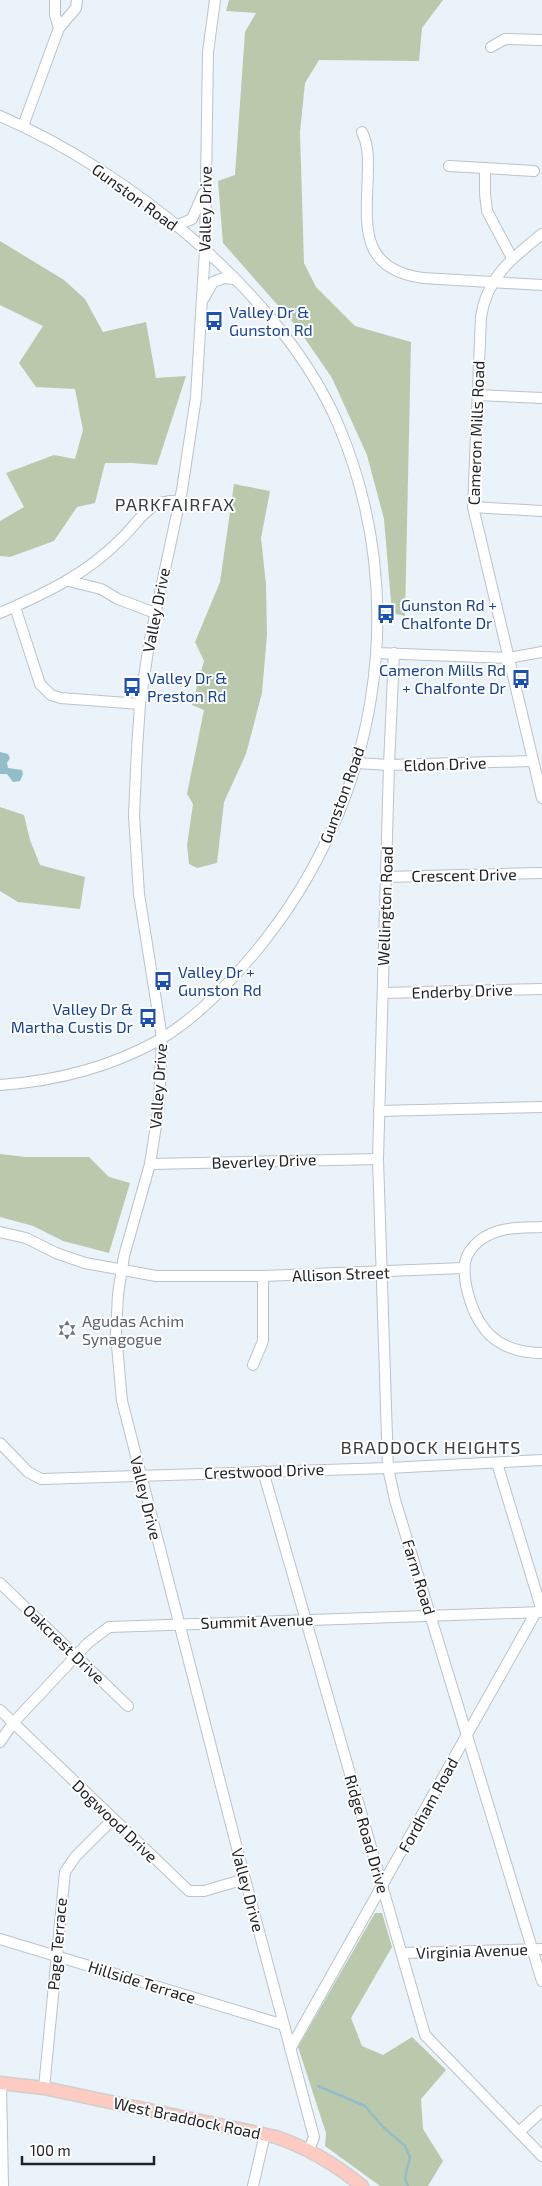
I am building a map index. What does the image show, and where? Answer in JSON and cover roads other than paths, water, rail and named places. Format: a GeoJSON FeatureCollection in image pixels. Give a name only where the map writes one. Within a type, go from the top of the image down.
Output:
{"type":"FeatureCollection","features":[{"type":"Feature","properties":{"kind":"main road","name":"West Braddock Road"},"geometry":{"type":"LineString","coordinates":[[0,2083],[44,2088],[265,2134],[310,2150],[338,2166],[362,2186]]}},
{"type":"Feature","properties":{"kind":"street"},"geometry":{"type":"LineString","coordinates":[[55,0],[55,15],[59,28]]}},
{"type":"Feature","properties":{"kind":"street"},"geometry":{"type":"LineString","coordinates":[[23,126],[59,28],[76,8],[77,0]]}},
{"type":"Feature","properties":{"kind":"street","name":"Valley Drive"},"geometry":{"type":"LineString","coordinates":[[216,0],[208,52],[205,249],[196,397],[179,501],[155,613],[140,704],[135,784],[135,843],[139,894],[162,1038],[159,1106],[150,1164],[121,1269],[116,1334],[118,1375],[122,1401],[245,1879],[314,2137],[310,2150]]}},
{"type":"Feature","properties":{"kind":"street"},"geometry":{"type":"LineString","coordinates":[[492,47],[505,40],[542,40]]}},
{"type":"Feature","properties":{"kind":"street","name":"Gunston Road"},"geometry":{"type":"LineString","coordinates":[[0,116],[23,126],[101,170],[205,249],[260,308],[307,368],[336,421],[355,468],[367,511],[372,541],[379,626],[371,694],[357,763],[328,836],[316,862],[278,923],[231,980],[207,1003],[162,1038],[133,1053],[92,1069],[56,1079],[0,1085]]}},
{"type":"Feature","properties":{"kind":"street"},"geometry":{"type":"LineString","coordinates":[[362,132],[367,140],[368,155],[367,233],[374,253],[385,265],[407,276],[542,284]]}},
{"type":"Feature","properties":{"kind":"street"},"geometry":{"type":"LineString","coordinates":[[448,166],[534,171]]}},
{"type":"Feature","properties":{"kind":"street"},"geometry":{"type":"LineString","coordinates":[[485,168],[487,211],[512,258]]}},
{"type":"Feature","properties":{"kind":"street"},"geometry":{"type":"LineString","coordinates":[[176,226],[192,219],[206,186]]}},
{"type":"Feature","properties":{"kind":"street","name":"Cameron Mills Road"},"geometry":{"type":"LineString","coordinates":[[542,234],[512,258],[493,282],[483,300],[480,317],[473,507],[542,798]]}},
{"type":"Feature","properties":{"kind":"street"},"geometry":{"type":"LineString","coordinates":[[202,304],[213,282],[224,278],[234,279]]}},
{"type":"Feature","properties":{"kind":"street"},"geometry":{"type":"LineString","coordinates":[[477,395],[542,398]]}},
{"type":"Feature","properties":{"kind":"street"},"geometry":{"type":"LineString","coordinates":[[0,613],[69,581],[107,552],[152,506],[165,500],[179,501]]}},
{"type":"Feature","properties":{"kind":"street"},"geometry":{"type":"LineString","coordinates":[[473,507],[542,511]]}},
{"type":"Feature","properties":{"kind":"street"},"geometry":{"type":"LineString","coordinates":[[69,581],[101,590],[118,599],[155,613]]}},
{"type":"Feature","properties":{"kind":"street"},"geometry":{"type":"LineString","coordinates":[[15,607],[34,670],[40,684],[46,691],[61,698],[140,704]]}},
{"type":"Feature","properties":{"kind":"street"},"geometry":{"type":"LineString","coordinates":[[376,653],[508,658],[542,652]]}},
{"type":"Feature","properties":{"kind":"street","name":"Wellington Road"},"geometry":{"type":"LineString","coordinates":[[378,1159],[394,653]]}},
{"type":"Feature","properties":{"kind":"street","name":"Eldon Drive"},"geometry":{"type":"LineString","coordinates":[[357,763],[389,766],[532,761]]}},
{"type":"Feature","properties":{"kind":"street","name":"Crescent Drive"},"geometry":{"type":"LineString","coordinates":[[386,877],[542,873]]}},
{"type":"Feature","properties":{"kind":"street","name":"Enderby Drive"},"geometry":{"type":"LineString","coordinates":[[383,993],[542,989]]}},
{"type":"Feature","properties":{"kind":"street"},"geometry":{"type":"LineString","coordinates":[[379,1111],[542,1107]]}},
{"type":"Feature","properties":{"kind":"street","name":"Beverley Drive"},"geometry":{"type":"LineString","coordinates":[[150,1164],[378,1159]]}},
{"type":"Feature","properties":{"kind":"street","name":"Farm Road"},"geometry":{"type":"LineString","coordinates":[[378,1159],[388,1468],[395,1500],[467,1734],[537,1949],[542,1981]]}},
{"type":"Feature","properties":{"kind":"street"},"geometry":{"type":"LineString","coordinates":[[542,1227],[502,1229],[480,1239],[472,1248],[463,1268],[470,1301],[477,1320],[483,1328],[506,1346],[526,1352],[542,1352]]}},
{"type":"Feature","properties":{"kind":"street","name":"Allison Street"},"geometry":{"type":"LineString","coordinates":[[0,1232],[26,1238],[56,1253],[85,1263],[143,1275],[179,1278],[463,1268]]}},
{"type":"Feature","properties":{"kind":"street"},"geometry":{"type":"LineString","coordinates":[[253,1365],[263,1341],[263,1276]]}},
{"type":"Feature","properties":{"kind":"street","name":"Crestwood Drive"},"geometry":{"type":"LineString","coordinates":[[0,1443],[28,1472],[41,1479],[388,1468],[542,1460]]}},
{"type":"Feature","properties":{"kind":"street"},"geometry":{"type":"LineString","coordinates":[[498,1463],[540,1612]]}},
{"type":"Feature","properties":{"kind":"street","name":"Ridge Road Drive"},"geometry":{"type":"LineString","coordinates":[[263,1471],[425,2035],[542,2156]]}},
{"type":"Feature","properties":{"kind":"street","name":"Oakcrest Drive"},"geometry":{"type":"LineString","coordinates":[[0,1583],[128,1706]]}},
{"type":"Feature","properties":{"kind":"street","name":"Summit Avenue"},"geometry":{"type":"LineString","coordinates":[[0,1742],[13,1723],[88,1643],[109,1627],[431,1614],[540,1612]]}},
{"type":"Feature","properties":{"kind":"street","name":"Fordham Road"},"geometry":{"type":"LineString","coordinates":[[290,2049],[467,1734],[540,1612]]}},
{"type":"Feature","properties":{"kind":"street","name":"Dogwood Drive"},"geometry":{"type":"LineString","coordinates":[[0,1710],[190,1891],[204,1891],[245,1879]]}},
{"type":"Feature","properties":{"kind":"street","name":"Page Terrace"},"geometry":{"type":"LineString","coordinates":[[44,2088],[65,1872],[75,1857],[113,1819]]}},
{"type":"Feature","properties":{"kind":"street","name":"Hillside Terrace"},"geometry":{"type":"LineString","coordinates":[[0,1938],[284,2025]]}},
{"type":"Feature","properties":{"kind":"street","name":"Virginia Avenue"},"geometry":{"type":"LineString","coordinates":[[402,1953],[537,1949]]}},
{"type":"Feature","properties":{"kind":"street"},"geometry":{"type":"LineString","coordinates":[[0,2083],[3,2186]]}},
{"type":"Feature","properties":{"kind":"street"},"geometry":{"type":"LineString","coordinates":[[519,2132],[542,2111]]}},
{"type":"Feature","properties":{"kind":"street"},"geometry":{"type":"LineString","coordinates":[[253,2186],[265,2134]]}},
{"type":"Feature","properties":{"kind":"water"},"geometry":{"type":"Polygon","coordinates":[[[0,752],[8,754],[10,758],[7,763],[8,768],[22,770],[23,774],[20,781],[13,782],[7,774],[0,774],[0,752]]]}},
{"type":"Feature","properties":{"kind":"waterway"},"geometry":{"type":"LineString","coordinates":[[318,2086],[365,2106],[382,2126],[405,2146],[410,2157],[405,2178],[408,2186]]}},
{"type":"Feature","properties":{"kind":"place","name":"Valley Dr & Gunston Rd"},"geometry":{"type":"Point","coordinates":[214,321]}},
{"type":"Feature","properties":{"kind":"place","name":"Gunston Rd + Chalfonte Dr"},"geometry":{"type":"Point","coordinates":[386,614]}},
{"type":"Feature","properties":{"kind":"place","name":"Cameron Mills Rd + Chalfonte Dr"},"geometry":{"type":"Point","coordinates":[521,679]}},
{"type":"Feature","properties":{"kind":"place","name":"Valley Dr & Preston Rd"},"geometry":{"type":"Point","coordinates":[132,687]}},
{"type":"Feature","properties":{"kind":"place","name":"Valley Dr + Gunston Rd"},"geometry":{"type":"Point","coordinates":[163,981]}},
{"type":"Feature","properties":{"kind":"place","name":"Valley Dr & Martha Custis Dr"},"geometry":{"type":"Point","coordinates":[148,1018]}},
{"type":"Feature","properties":{"kind":"place","name":"Agudas Achim Synagogue"},"geometry":{"type":"Point","coordinates":[67,1330]}},
{"type":"Feature","properties":{"kind":"district","name":"PARKFAIRFAX"},"geometry":{"type":"Point","coordinates":[175,505]}},
{"type":"Feature","properties":{"kind":"district","name":"BRADDOCK HEIGHTS"},"geometry":{"type":"Point","coordinates":[431,1448]}}]}
